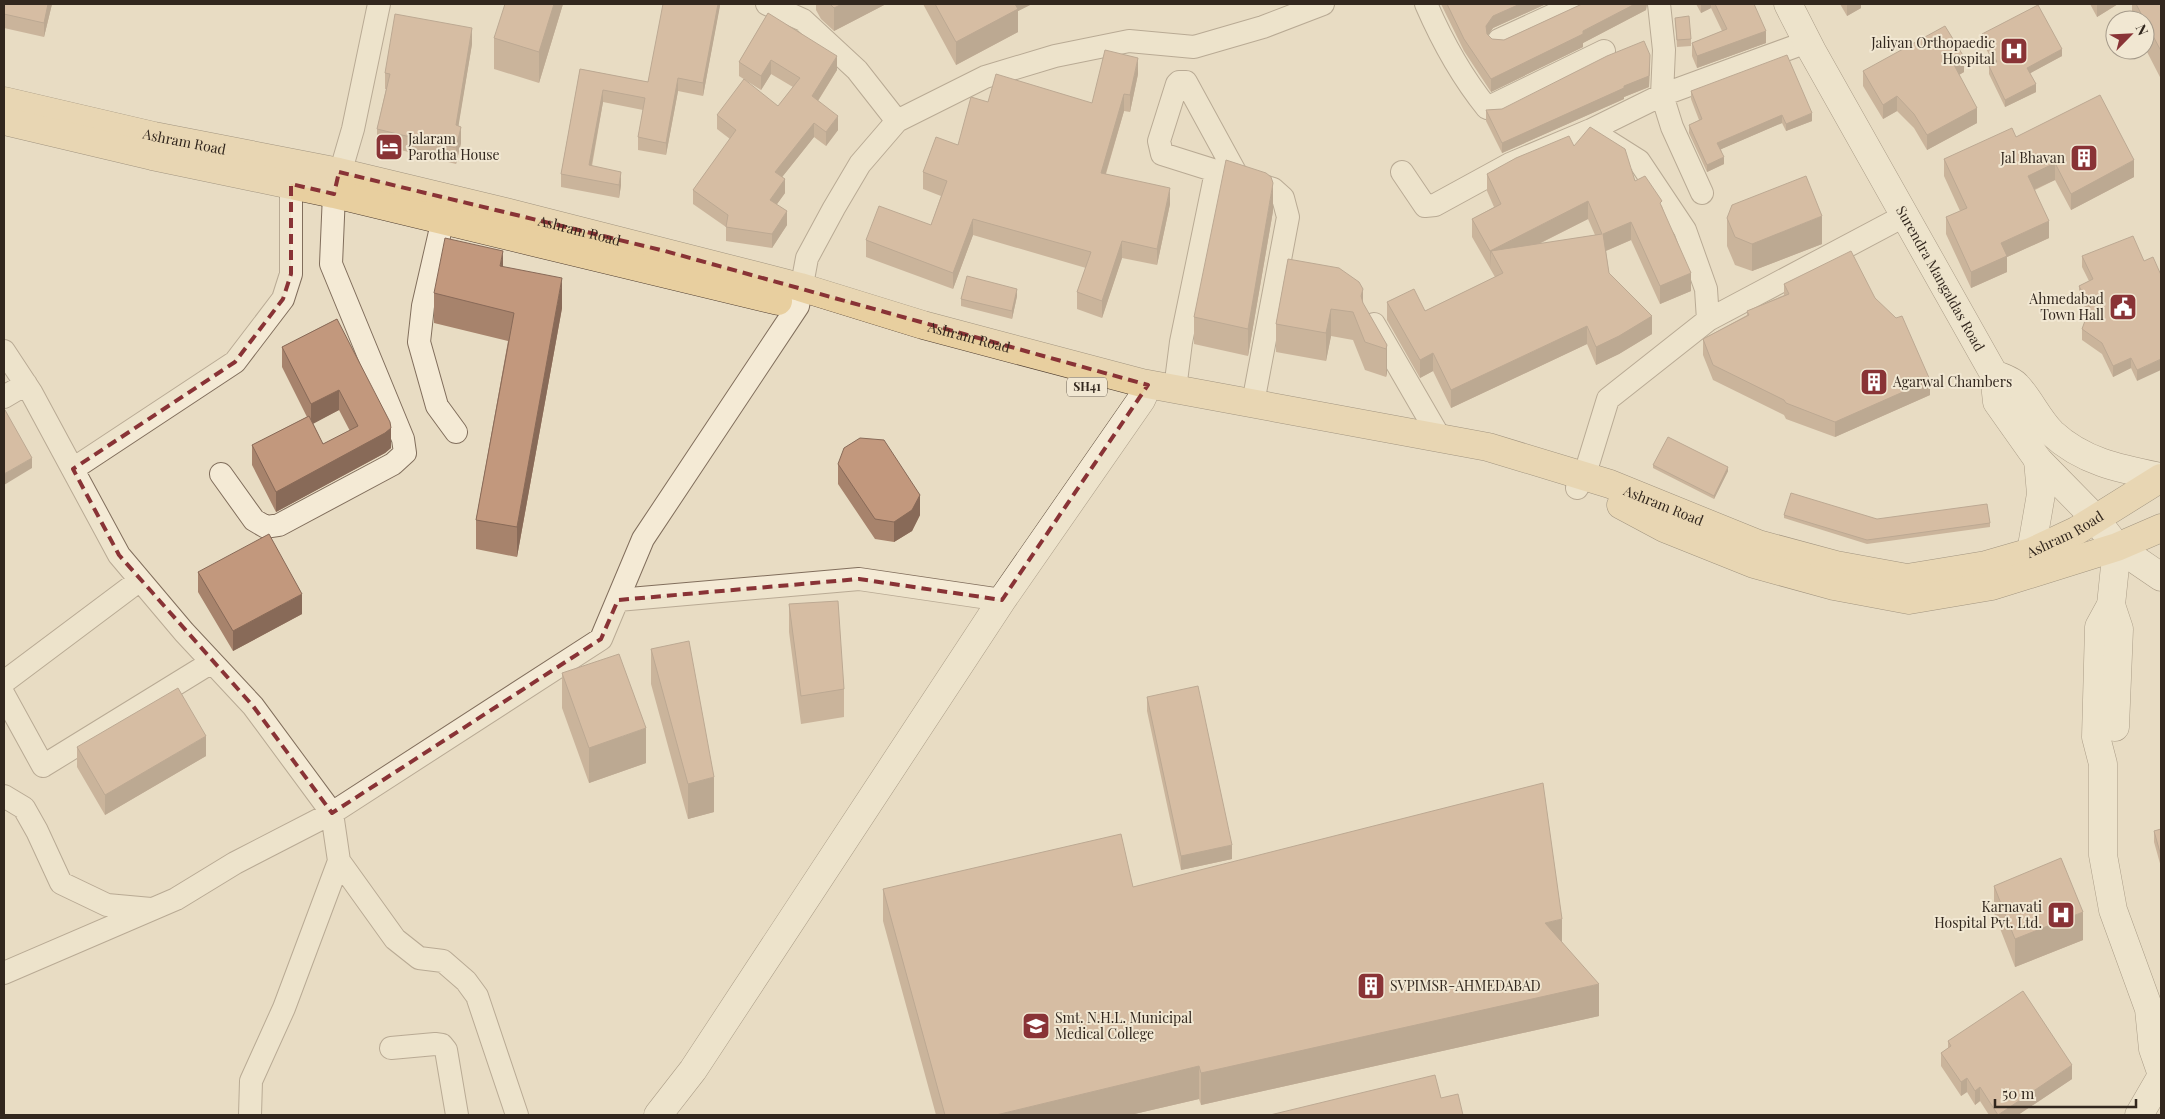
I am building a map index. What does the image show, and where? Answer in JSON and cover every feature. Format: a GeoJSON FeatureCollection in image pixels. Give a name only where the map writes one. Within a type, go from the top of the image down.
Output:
{"type":"FeatureCollection","features":[{"type":"Feature","properties":{"kind":"main road","name":"Ashram Road"},"geometry":{"type":"LineString","coordinates":[[4,101],[154,136],[337,183],[656,249],[978,358],[1580,482],[1610,484],[1758,544],[1836,565],[1907,578],[1986,565],[2031,552],[2076,531],[2094,517],[2161,477]]}},
{"type":"Feature","properties":{"kind":"main road","name":"Ashram Road"},"geometry":{"type":"LineString","coordinates":[[4,121],[152,156],[291,184],[337,183],[443,219],[799,297]]}},
{"type":"Feature","properties":{"kind":"main road","name":"Ashram Road"},"geometry":{"type":"LineString","coordinates":[[1144,392],[1175,389],[1488,447],[1580,482],[1664,528],[1754,564],[1834,586],[1909,600],[1992,586],[2117,547],[2161,528]]}},
{"type":"Feature","properties":{"kind":"street"},"geometry":{"type":"LineString","coordinates":[[221,474],[254,520],[266,527],[279,525],[384,469],[404,453],[403,439],[332,264],[337,183],[353,129],[378,4]]}},
{"type":"Feature","properties":{"kind":"street"},"geometry":{"type":"LineString","coordinates":[[767,4],[802,20],[857,70],[897,121]]}},
{"type":"Feature","properties":{"kind":"street"},"geometry":{"type":"LineString","coordinates":[[4,973],[176,899],[235,863],[332,813],[601,639],[643,539],[799,297],[807,258],[860,164],[897,121],[985,77],[1055,56],[1129,41],[1194,47],[1263,27],[1323,4]]}},
{"type":"Feature","properties":{"kind":"street"},"geometry":{"type":"LineString","coordinates":[[1426,4],[1437,30],[1467,83],[1487,108],[1604,51]]}},
{"type":"Feature","properties":{"kind":"street"},"geometry":{"type":"LineString","coordinates":[[1499,40],[1576,4]]}},
{"type":"Feature","properties":{"kind":"street"},"geometry":{"type":"LineString","coordinates":[[1659,4],[1664,50],[1662,95],[1672,127],[1702,194]]}},
{"type":"Feature","properties":{"kind":"street","name":"Surendra Mangaldas Road"},"geometry":{"type":"LineString","coordinates":[[1788,4],[1807,42],[1994,374]]}},
{"type":"Feature","properties":{"kind":"street"},"geometry":{"type":"LineString","coordinates":[[1402,172],[1425,206],[1435,205],[1510,164],[1591,130],[1662,95],[1807,42]]}},
{"type":"Feature","properties":{"kind":"street"},"geometry":{"type":"LineString","coordinates":[[1240,179],[1186,82],[1183,80],[1177,84],[1160,141],[1160,149],[1167,156],[1277,192],[1286,206],[1288,217],[1253,403]]}},
{"type":"Feature","properties":{"kind":"street"},"geometry":{"type":"LineString","coordinates":[[1591,130],[1639,162],[1685,230],[1706,289],[1708,320]]}},
{"type":"Feature","properties":{"kind":"street"},"geometry":{"type":"LineString","coordinates":[[1175,389],[1181,342],[1216,172]]}},
{"type":"Feature","properties":{"kind":"street"},"geometry":{"type":"LineString","coordinates":[[73,469],[235,362],[283,299],[291,274],[291,184]]}},
{"type":"Feature","properties":{"kind":"street"},"geometry":{"type":"LineString","coordinates":[[1580,482],[1608,399],[1708,320],[1904,216]]}},
{"type":"Feature","properties":{"kind":"street"},"geometry":{"type":"LineString","coordinates":[[443,219],[423,306],[419,342],[437,406],[456,432]]}},
{"type":"Feature","properties":{"kind":"street"},"geometry":{"type":"LineString","coordinates":[[1374,324],[1440,438]]}},
{"type":"Feature","properties":{"kind":"street"},"geometry":{"type":"LineString","coordinates":[[4,351],[26,384],[119,555],[253,706],[332,813],[339,861],[395,939],[419,958],[443,961],[472,988],[477,996],[517,1115]]}},
{"type":"Feature","properties":{"kind":"street"},"geometry":{"type":"LineString","coordinates":[[1994,374],[1998,402],[2038,460],[2094,517],[2117,547],[2161,577]]}},
{"type":"Feature","properties":{"kind":"street"},"geometry":{"type":"LineString","coordinates":[[1994,374],[2017,385],[2032,409],[2052,433],[2078,453],[2106,466],[2161,477]]}},
{"type":"Feature","properties":{"kind":"street"},"geometry":{"type":"LineString","coordinates":[[4,397],[26,384]]}},
{"type":"Feature","properties":{"kind":"street"},"geometry":{"type":"LineString","coordinates":[[658,1115],[693,1070],[1002,600],[1144,392]]}},
{"type":"Feature","properties":{"kind":"street"},"geometry":{"type":"LineString","coordinates":[[2031,552],[2037,525],[2040,494],[2038,460]]}},
{"type":"Feature","properties":{"kind":"street"},"geometry":{"type":"LineString","coordinates":[[2117,547],[2110,606],[2119,629],[2115,726],[2114,736],[2103,764],[2102,854],[2113,910],[2155,1016],[2153,1050],[2161,1072]]}},
{"type":"Feature","properties":{"kind":"street"},"geometry":{"type":"LineString","coordinates":[[618,600],[859,579],[1002,600]]}},
{"type":"Feature","properties":{"kind":"street"},"geometry":{"type":"LineString","coordinates":[[4,682],[140,580]]}},
{"type":"Feature","properties":{"kind":"street"},"geometry":{"type":"LineString","coordinates":[[4,696],[43,766],[212,662]]}},
{"type":"Feature","properties":{"kind":"street"},"geometry":{"type":"LineString","coordinates":[[4,796],[24,808],[38,831],[61,883],[107,905],[152,909]]}},
{"type":"Feature","properties":{"kind":"street"},"geometry":{"type":"LineString","coordinates":[[250,1115],[251,1081],[284,1008],[339,861]]}},
{"type":"Feature","properties":{"kind":"street"},"geometry":{"type":"LineString","coordinates":[[390,1048],[442,1045],[446,1050],[457,1115]]}},
{"type":"Feature","properties":{"kind":"street"},"geometry":{"type":"LineString","coordinates":[[2139,1115],[2161,1077]]}},
{"type":"Feature","properties":{"kind":"highlighted area"},"geometry":{"type":"Polygon","coordinates":[[[339,172],[665,251],[1148,385],[1002,600],[859,579],[618,600],[601,639],[332,813],[253,706],[119,555],[73,469],[235,362],[283,299],[291,274],[291,184],[334,194],[339,172]]]}},
{"type":"Feature","properties":{"kind":"building"},"geometry":{"type":"Polygon","coordinates":[[[4,4],[48,4],[44,23],[4,14],[4,4]]]}},
{"type":"Feature","properties":{"kind":"building"},"geometry":{"type":"Polygon","coordinates":[[[505,4],[554,4],[539,52],[494,38],[505,4]]]}},
{"type":"Feature","properties":{"kind":"building"},"geometry":{"type":"Polygon","coordinates":[[[663,4],[718,4],[703,83],[678,78],[666,143],[638,137],[645,98],[603,90],[589,165],[621,172],[619,185],[561,174],[580,69],[648,82],[663,4]]]}},
{"type":"Feature","properties":{"kind":"building"},"geometry":{"type":"Polygon","coordinates":[[[830,4],[842,4],[834,8],[830,4]]]}},
{"type":"Feature","properties":{"kind":"building"},"geometry":{"type":"Polygon","coordinates":[[[935,4],[1015,4],[1018,9],[956,42],[935,4]]]}},
{"type":"Feature","properties":{"kind":"building"},"geometry":{"type":"Polygon","coordinates":[[[1447,4],[1520,4],[1493,16],[1486,26],[1487,34],[1492,39],[1504,40],[1582,4],[1635,4],[1583,31],[1583,34],[1491,79],[1464,39],[1447,4]]]}},
{"type":"Feature","properties":{"kind":"building"},"geometry":{"type":"Polygon","coordinates":[[[1715,4],[1754,4],[1766,31],[1697,56],[1692,43],[1727,29],[1715,4]]]}},
{"type":"Feature","properties":{"kind":"building"},"geometry":{"type":"Polygon","coordinates":[[[2136,4],[2161,4],[2161,51],[2155,40],[2155,10],[2139,10],[2136,4]]]}},
{"type":"Feature","properties":{"kind":"building"},"geometry":{"type":"Polygon","coordinates":[[[2038,5],[2062,49],[2027,68],[2036,84],[2005,100],[1989,66],[1997,62],[1982,34],[2038,5]]]}},
{"type":"Feature","properties":{"kind":"building"},"geometry":{"type":"Polygon","coordinates":[[[768,13],[837,56],[812,96],[838,116],[826,132],[814,123],[775,172],[785,179],[770,200],[787,211],[772,234],[726,227],[728,215],[693,190],[736,130],[717,115],[744,79],[778,106],[800,78],[771,60],[761,76],[739,62],[768,13]]]}},
{"type":"Feature","properties":{"kind":"building"},"geometry":{"type":"Polygon","coordinates":[[[395,14],[472,28],[456,125],[461,127],[456,148],[377,129],[390,74],[385,73],[395,14]]]}},
{"type":"Feature","properties":{"kind":"building"},"geometry":{"type":"Polygon","coordinates":[[[1689,16],[1691,39],[1677,40],[1675,18],[1689,16]]]}},
{"type":"Feature","properties":{"kind":"building"},"geometry":{"type":"Polygon","coordinates":[[[1945,26],[1964,57],[1953,63],[1977,108],[1927,135],[1914,114],[1897,96],[1883,105],[1863,71],[1945,26]]]}},
{"type":"Feature","properties":{"kind":"building"},"geometry":{"type":"Polygon","coordinates":[[[1644,41],[1650,55],[1649,76],[1502,143],[1486,110],[1502,109],[1607,56],[1644,41]]]}},
{"type":"Feature","properties":{"kind":"building"},"geometry":{"type":"Polygon","coordinates":[[[1105,50],[1138,58],[1130,95],[1124,94],[1101,173],[1170,188],[1157,249],[1122,241],[1102,301],[1077,292],[1091,252],[973,219],[953,273],[866,240],[879,206],[931,225],[947,181],[923,172],[936,137],[958,145],[971,97],[988,102],[996,74],[1092,103],[1105,50]]]}},
{"type":"Feature","properties":{"kind":"building"},"geometry":{"type":"Polygon","coordinates":[[[1787,55],[1812,113],[1786,124],[1782,115],[1717,143],[1724,157],[1707,165],[1689,125],[1702,119],[1691,91],[1787,55]]]}},
{"type":"Feature","properties":{"kind":"building"},"geometry":{"type":"Polygon","coordinates":[[[2100,95],[2134,160],[2071,194],[2055,163],[2028,176],[2049,221],[2001,243],[2007,256],[1971,272],[1946,217],[1967,208],[1944,159],[2012,128],[2016,137],[2100,95]]]}},
{"type":"Feature","properties":{"kind":"building"},"geometry":{"type":"Polygon","coordinates":[[[1590,127],[1625,149],[1635,181],[1645,176],[1662,201],[1660,203],[1691,273],[1660,286],[1631,222],[1603,234],[1609,273],[1652,316],[1619,336],[1596,347],[1587,326],[1451,390],[1433,353],[1420,360],[1387,302],[1414,289],[1425,311],[1503,273],[1491,251],[1602,234],[1588,201],[1490,251],[1472,219],[1501,204],[1487,174],[1516,158],[1569,136],[1574,146],[1590,127]]]}},
{"type":"Feature","properties":{"kind":"building"},"geometry":{"type":"Polygon","coordinates":[[[1226,160],[1266,173],[1271,177],[1273,183],[1248,329],[1194,317],[1226,160]]]}},
{"type":"Feature","properties":{"kind":"building"},"geometry":{"type":"Polygon","coordinates":[[[1806,176],[1822,216],[1752,244],[1735,237],[1727,218],[1732,205],[1806,176]]]}},
{"type":"Feature","properties":{"kind":"building","name":"Ahmedabad Town Hall"},"geometry":{"type":"Polygon","coordinates":[[[2133,236],[2144,261],[2153,257],[2161,275],[2161,359],[2137,370],[2131,358],[2113,366],[2102,343],[2082,329],[2090,307],[2079,286],[2093,279],[2082,256],[2133,236]]]}},
{"type":"Feature","properties":{"kind":"building"},"geometry":{"type":"Polygon","coordinates":[[[445,238],[503,251],[500,266],[562,278],[517,527],[476,520],[514,313],[434,293],[445,238]]]}},
{"type":"Feature","properties":{"kind":"building"},"geometry":{"type":"Polygon","coordinates":[[[1851,251],[1875,298],[1896,318],[1902,316],[1930,380],[1835,422],[1786,403],[1784,400],[1713,365],[1703,339],[1749,315],[1747,311],[1789,294],[1784,284],[1851,251]]]}},
{"type":"Feature","properties":{"kind":"building"},"geometry":{"type":"Polygon","coordinates":[[[1288,259],[1339,268],[1359,282],[1363,289],[1361,296],[1363,303],[1387,345],[1386,349],[1365,342],[1353,312],[1331,309],[1326,333],[1276,324],[1288,259]]]}},
{"type":"Feature","properties":{"kind":"building"},"geometry":{"type":"Polygon","coordinates":[[[967,276],[1017,289],[1012,311],[961,299],[967,276]]]}},
{"type":"Feature","properties":{"kind":"building"},"geometry":{"type":"Polygon","coordinates":[[[337,319],[390,422],[391,428],[276,492],[252,445],[309,416],[323,444],[358,426],[339,390],[311,404],[282,347],[337,319]]]}},
{"type":"Feature","properties":{"kind":"building"},"geometry":{"type":"Polygon","coordinates":[[[4,411],[32,458],[4,474],[4,411]]]}},
{"type":"Feature","properties":{"kind":"building"},"geometry":{"type":"Polygon","coordinates":[[[1668,437],[1728,467],[1714,496],[1653,465],[1668,437]]]}},
{"type":"Feature","properties":{"kind":"building"},"geometry":{"type":"Polygon","coordinates":[[[860,438],[884,440],[920,495],[912,510],[894,522],[875,519],[838,464],[844,448],[860,438]]]}},
{"type":"Feature","properties":{"kind":"building"},"geometry":{"type":"Polygon","coordinates":[[[1791,493],[1877,519],[1987,504],[1990,523],[1867,540],[1784,515],[1791,493]]]}},
{"type":"Feature","properties":{"kind":"building"},"geometry":{"type":"Polygon","coordinates":[[[269,534],[302,594],[233,631],[198,572],[269,534]]]}},
{"type":"Feature","properties":{"kind":"building"},"geometry":{"type":"Polygon","coordinates":[[[838,601],[844,689],[801,696],[789,604],[838,601]]]}},
{"type":"Feature","properties":{"kind":"building"},"geometry":{"type":"Polygon","coordinates":[[[689,641],[714,777],[688,784],[651,649],[689,641]]]}},
{"type":"Feature","properties":{"kind":"building"},"geometry":{"type":"Polygon","coordinates":[[[619,654],[646,728],[589,748],[562,673],[619,654]]]}},
{"type":"Feature","properties":{"kind":"building"},"geometry":{"type":"Polygon","coordinates":[[[1198,686],[1232,845],[1181,856],[1147,697],[1198,686]]]}},
{"type":"Feature","properties":{"kind":"building"},"geometry":{"type":"Polygon","coordinates":[[[178,688],[206,736],[105,795],[77,747],[178,688]]]}},
{"type":"Feature","properties":{"kind":"building"},"geometry":{"type":"Polygon","coordinates":[[[1543,783],[1562,919],[1545,923],[1599,984],[1201,1073],[1199,1066],[996,1115],[945,1115],[883,889],[1121,834],[1133,887],[1543,783]]]}},
{"type":"Feature","properties":{"kind":"building"},"geometry":{"type":"Polygon","coordinates":[[[2161,829],[2161,856],[2154,831],[2161,829]]]}},
{"type":"Feature","properties":{"kind":"building"},"geometry":{"type":"Polygon","coordinates":[[[2061,858],[2083,912],[2015,939],[1994,886],[2061,858]]]}},
{"type":"Feature","properties":{"kind":"building"},"geometry":{"type":"Polygon","coordinates":[[[2023,991],[2072,1065],[1998,1115],[1980,1087],[1975,1091],[1967,1078],[1961,1082],[1941,1053],[1951,1046],[1948,1041],[2023,991]]]}},
{"type":"Feature","properties":{"kind":"building"},"geometry":{"type":"Polygon","coordinates":[[[1435,1075],[1441,1098],[1458,1094],[1463,1115],[1270,1115],[1435,1075]]]}},
{"type":"Feature","properties":{"kind":"place","name":"Jaliyan Orthopaedic Hospital"},"geometry":{"type":"Point","coordinates":[2014,51]}},
{"type":"Feature","properties":{"kind":"place","name":"Jalaram Parotha House"},"geometry":{"type":"Point","coordinates":[389,147]}},
{"type":"Feature","properties":{"kind":"place","name":"Jal Bhavan"},"geometry":{"type":"Point","coordinates":[2084,158]}},
{"type":"Feature","properties":{"kind":"place","name":"Ahmedabad Town Hall"},"geometry":{"type":"Point","coordinates":[2123,307]}},
{"type":"Feature","properties":{"kind":"place","name":"Agarwal Chambers"},"geometry":{"type":"Point","coordinates":[1874,382]}},
{"type":"Feature","properties":{"kind":"place","name":"Karnavati Hospital Pvt. Ltd."},"geometry":{"type":"Point","coordinates":[2061,915]}},
{"type":"Feature","properties":{"kind":"place","name":"SVPIMSR-AHMEDABAD"},"geometry":{"type":"Point","coordinates":[1371,986]}},
{"type":"Feature","properties":{"kind":"place","name":"Smt. N.H.L. Municipal Medical College"},"geometry":{"type":"Point","coordinates":[1036,1026]}}]}
